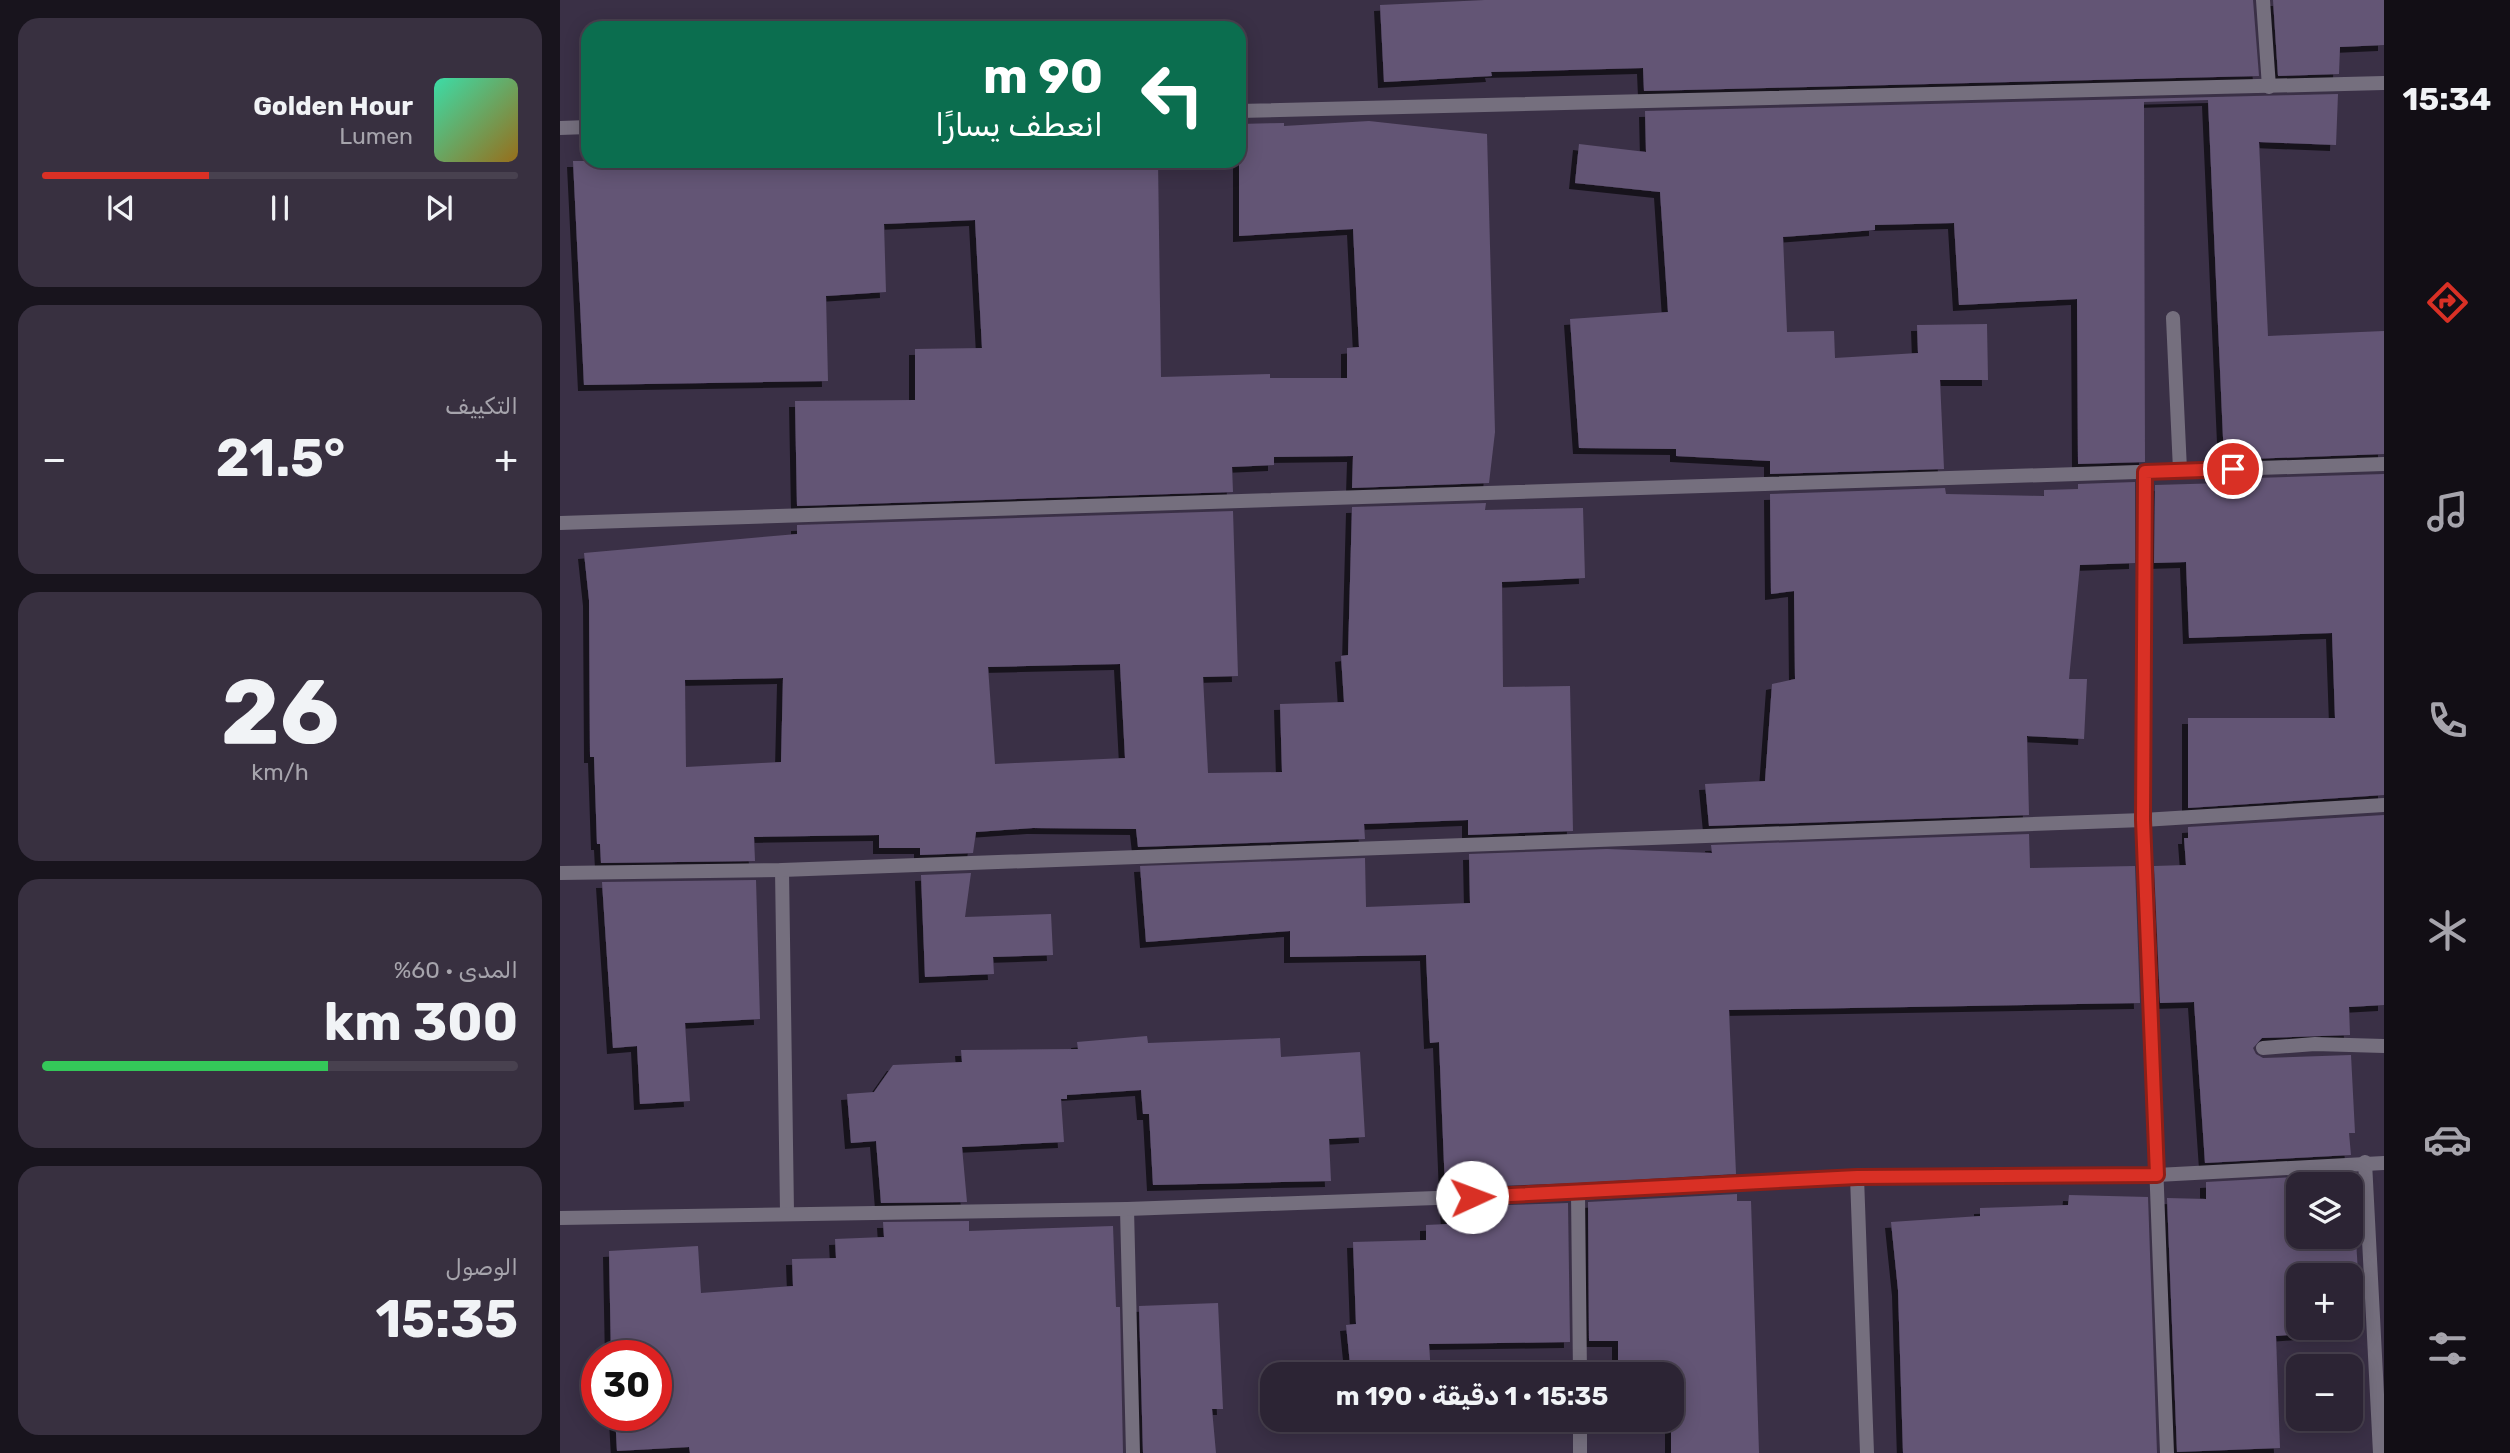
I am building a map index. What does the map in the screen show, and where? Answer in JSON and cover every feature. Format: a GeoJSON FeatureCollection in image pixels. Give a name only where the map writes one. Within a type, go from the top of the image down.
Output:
{"type":"FeatureCollection","features":[{"type":"Feature","properties":{"kind":"street"},"geometry":{"type":"LineString","coordinates":[[2263,0],[2269,87]]}},
{"type":"Feature","properties":{"kind":"street"},"geometry":{"type":"LineString","coordinates":[[1246,111],[2384,83]]}},
{"type":"Feature","properties":{"kind":"street"},"geometry":{"type":"LineString","coordinates":[[560,128],[581,127]]}},
{"type":"Feature","properties":{"kind":"street"},"geometry":{"type":"LineString","coordinates":[[2173,318],[2180,470]]}},
{"type":"Feature","properties":{"kind":"street"},"geometry":{"type":"LineString","coordinates":[[560,523],[2384,464]]}},
{"type":"Feature","properties":{"kind":"street"},"geometry":{"type":"LineString","coordinates":[[2145,472],[2143,820],[2167,1453]]}},
{"type":"Feature","properties":{"kind":"street"},"geometry":{"type":"LineString","coordinates":[[560,873],[782,870],[2143,820],[2384,805]]}},
{"type":"Feature","properties":{"kind":"street"},"geometry":{"type":"LineString","coordinates":[[782,870],[787,1212]]}},
{"type":"Feature","properties":{"kind":"street"},"geometry":{"type":"LineString","coordinates":[[2263,1048],[2315,1044],[2384,1046]]}},
{"type":"Feature","properties":{"kind":"street"},"geometry":{"type":"LineString","coordinates":[[2365,1162],[2381,1453]]}},
{"type":"Feature","properties":{"kind":"street"},"geometry":{"type":"LineString","coordinates":[[560,1218],[787,1212],[1127,1209],[1578,1193],[1857,1177],[2157,1175],[2384,1163]]}},
{"type":"Feature","properties":{"kind":"street"},"geometry":{"type":"LineString","coordinates":[[1857,1177],[1867,1453]]}},
{"type":"Feature","properties":{"kind":"street"},"geometry":{"type":"LineString","coordinates":[[1578,1193],[1580,1362]]}},
{"type":"Feature","properties":{"kind":"street"},"geometry":{"type":"LineString","coordinates":[[1127,1209],[1133,1453]]}},
{"type":"Feature","properties":{"kind":"street"},"geometry":{"type":"LineString","coordinates":[[1580,1432],[1580,1453]]}},
{"type":"Feature","properties":{"kind":"building"},"geometry":{"type":"Polygon","coordinates":[[[1485,0],[2253,0],[2259,76],[1644,91],[1643,68],[1491,72],[1492,76],[1384,82],[1380,5],[1485,0]]]}},
{"type":"Feature","properties":{"kind":"building"},"geometry":{"type":"Polygon","coordinates":[[[2273,0],[2384,0],[2384,45],[2340,47],[2339,74],[2278,76],[2273,0]]]}},
{"type":"Feature","properties":{"kind":"building"},"geometry":{"type":"Polygon","coordinates":[[[2338,94],[2336,145],[2259,142],[2268,336],[2384,331],[2384,454],[2224,460],[2208,100],[2144,102],[2145,462],[2078,464],[2077,299],[1959,305],[1954,223],[1875,225],[1875,230],[1783,237],[1787,332],[1834,331],[1835,358],[1918,353],[1917,325],[1987,324],[1988,380],[1940,380],[1944,469],[1770,474],[1770,461],[1676,456],[1676,449],[1579,448],[1570,319],[1668,312],[1660,192],[1575,183],[1579,144],[1646,152],[1645,111],[2338,94]]]}},
{"type":"Feature","properties":{"kind":"building"},"geometry":{"type":"Polygon","coordinates":[[[1369,121],[1487,134],[1495,432],[1489,483],[1352,488],[1353,456],[1274,457],[1274,465],[1232,467],[1233,492],[797,506],[795,401],[915,400],[915,349],[982,348],[975,220],[884,224],[886,292],[826,296],[828,381],[584,385],[573,161],[581,161],[581,168],[1158,168],[1161,377],[1270,374],[1270,378],[1347,378],[1347,348],[1359,347],[1353,229],[1239,236],[1239,168],[1246,168],[1246,124],[1284,123],[1284,126],[1369,121]]]}},
{"type":"Feature","properties":{"kind":"building"},"geometry":{"type":"Polygon","coordinates":[[[2384,474],[2384,795],[2188,808],[2188,718],[2335,718],[2332,633],[2189,638],[2186,562],[2154,563],[2155,485],[2225,483],[2225,479],[2384,474]]]}},
{"type":"Feature","properties":{"kind":"building"},"geometry":{"type":"Polygon","coordinates":[[[2135,482],[2135,563],[2080,565],[2069,679],[2087,679],[2084,739],[2027,736],[2029,815],[1709,826],[1705,784],[1765,781],[1772,684],[1795,679],[1794,591],[1771,594],[1770,494],[1945,488],[1946,494],[2044,496],[2044,490],[2078,489],[2078,484],[2135,482]]]}},
{"type":"Feature","properties":{"kind":"building"},"geometry":{"type":"Polygon","coordinates":[[[1486,503],[1485,510],[1583,508],[1585,578],[1502,582],[1503,687],[1570,686],[1573,831],[1468,835],[1468,820],[1364,824],[1365,839],[1138,847],[1136,829],[1033,828],[976,832],[973,853],[920,855],[920,848],[879,848],[879,835],[754,837],[755,861],[601,863],[600,844],[597,844],[594,757],[590,757],[589,600],[584,553],[797,534],[797,525],[1233,511],[1238,676],[1203,677],[1208,773],[1282,772],[1280,704],[1344,702],[1341,656],[1348,655],[1352,507],[1486,503]],[[1120,664],[988,667],[995,764],[1125,758],[1120,664]],[[783,678],[685,680],[686,767],[781,762],[783,678]]]}},
{"type":"Feature","properties":{"kind":"building"},"geometry":{"type":"Polygon","coordinates":[[[2384,815],[2384,1005],[2349,1007],[2350,1035],[2262,1038],[2253,1048],[2256,1054],[2263,1058],[2351,1055],[2355,1133],[2349,1133],[2351,1155],[2205,1163],[2194,1002],[2160,1003],[2154,866],[2186,865],[2184,838],[2188,838],[2188,827],[2384,815]]]}},
{"type":"Feature","properties":{"kind":"building"},"geometry":{"type":"Polygon","coordinates":[[[2029,834],[2030,868],[2135,866],[2140,1003],[1729,1010],[1736,1174],[1445,1188],[1439,1042],[1430,1043],[1426,955],[1290,957],[1290,931],[1146,942],[1140,866],[1365,858],[1366,907],[1470,903],[1469,854],[1607,849],[1712,853],[1711,845],[2029,834]]]}},
{"type":"Feature","properties":{"kind":"building"},"geometry":{"type":"Polygon","coordinates":[[[971,873],[965,917],[1051,914],[1053,955],[993,957],[994,974],[925,977],[921,875],[971,873]]]}},
{"type":"Feature","properties":{"kind":"building"},"geometry":{"type":"Polygon","coordinates":[[[756,880],[760,1019],[685,1023],[690,1101],[640,1104],[637,1046],[613,1048],[602,882],[756,880]]]}},
{"type":"Feature","properties":{"kind":"building"},"geometry":{"type":"Polygon","coordinates":[[[1147,1036],[1148,1043],[1280,1038],[1281,1057],[1360,1052],[1365,1137],[1329,1139],[1331,1181],[1153,1185],[1149,1114],[1143,1114],[1141,1090],[1067,1095],[1067,1099],[1061,1099],[1064,1142],[962,1147],[967,1202],[881,1203],[876,1141],[851,1143],[847,1094],[874,1092],[893,1065],[962,1062],[961,1050],[1078,1049],[1077,1042],[1147,1036]]]}},
{"type":"Feature","properties":{"kind":"building"},"geometry":{"type":"Polygon","coordinates":[[[2286,1178],[2286,1249],[2357,1249],[2357,1263],[2286,1263],[2286,1335],[2276,1336],[2280,1448],[2177,1452],[2167,1198],[2206,1199],[2206,1182],[2286,1178]]]}},
{"type":"Feature","properties":{"kind":"building"},"geometry":{"type":"Polygon","coordinates":[[[1737,1194],[1737,1201],[1751,1201],[1759,1453],[1671,1453],[1671,1432],[1684,1432],[1684,1362],[1618,1362],[1618,1341],[1589,1341],[1588,1202],[1737,1194]]]}},
{"type":"Feature","properties":{"kind":"building"},"geometry":{"type":"Polygon","coordinates":[[[2069,1195],[2148,1197],[2157,1453],[1903,1453],[1898,1290],[1891,1222],[1980,1216],[1980,1208],[2068,1205],[2069,1195]]]}},
{"type":"Feature","properties":{"kind":"building"},"geometry":{"type":"Polygon","coordinates":[[[1568,1203],[1570,1342],[1429,1344],[1430,1362],[1350,1362],[1346,1325],[1356,1324],[1353,1242],[1426,1240],[1426,1225],[1447,1224],[1446,1207],[1568,1203]]]}},
{"type":"Feature","properties":{"kind":"building"},"geometry":{"type":"Polygon","coordinates":[[[969,1221],[969,1231],[1113,1226],[1116,1307],[1120,1307],[1123,1453],[690,1453],[689,1447],[617,1451],[616,1431],[672,1431],[672,1340],[611,1340],[609,1251],[698,1246],[701,1293],[793,1286],[792,1259],[836,1258],[835,1239],[884,1237],[883,1222],[969,1221]]]}},
{"type":"Feature","properties":{"kind":"building"},"geometry":{"type":"Polygon","coordinates":[[[1218,1303],[1223,1409],[1212,1409],[1216,1453],[1143,1453],[1139,1306],[1218,1303]]]}},
{"type":"Feature","properties":{"kind":"route"},"geometry":{"type":"LineString","coordinates":[[1472,1197],[1857,1177],[2157,1175],[2143,820],[2145,472],[2233,469]]}}]}
